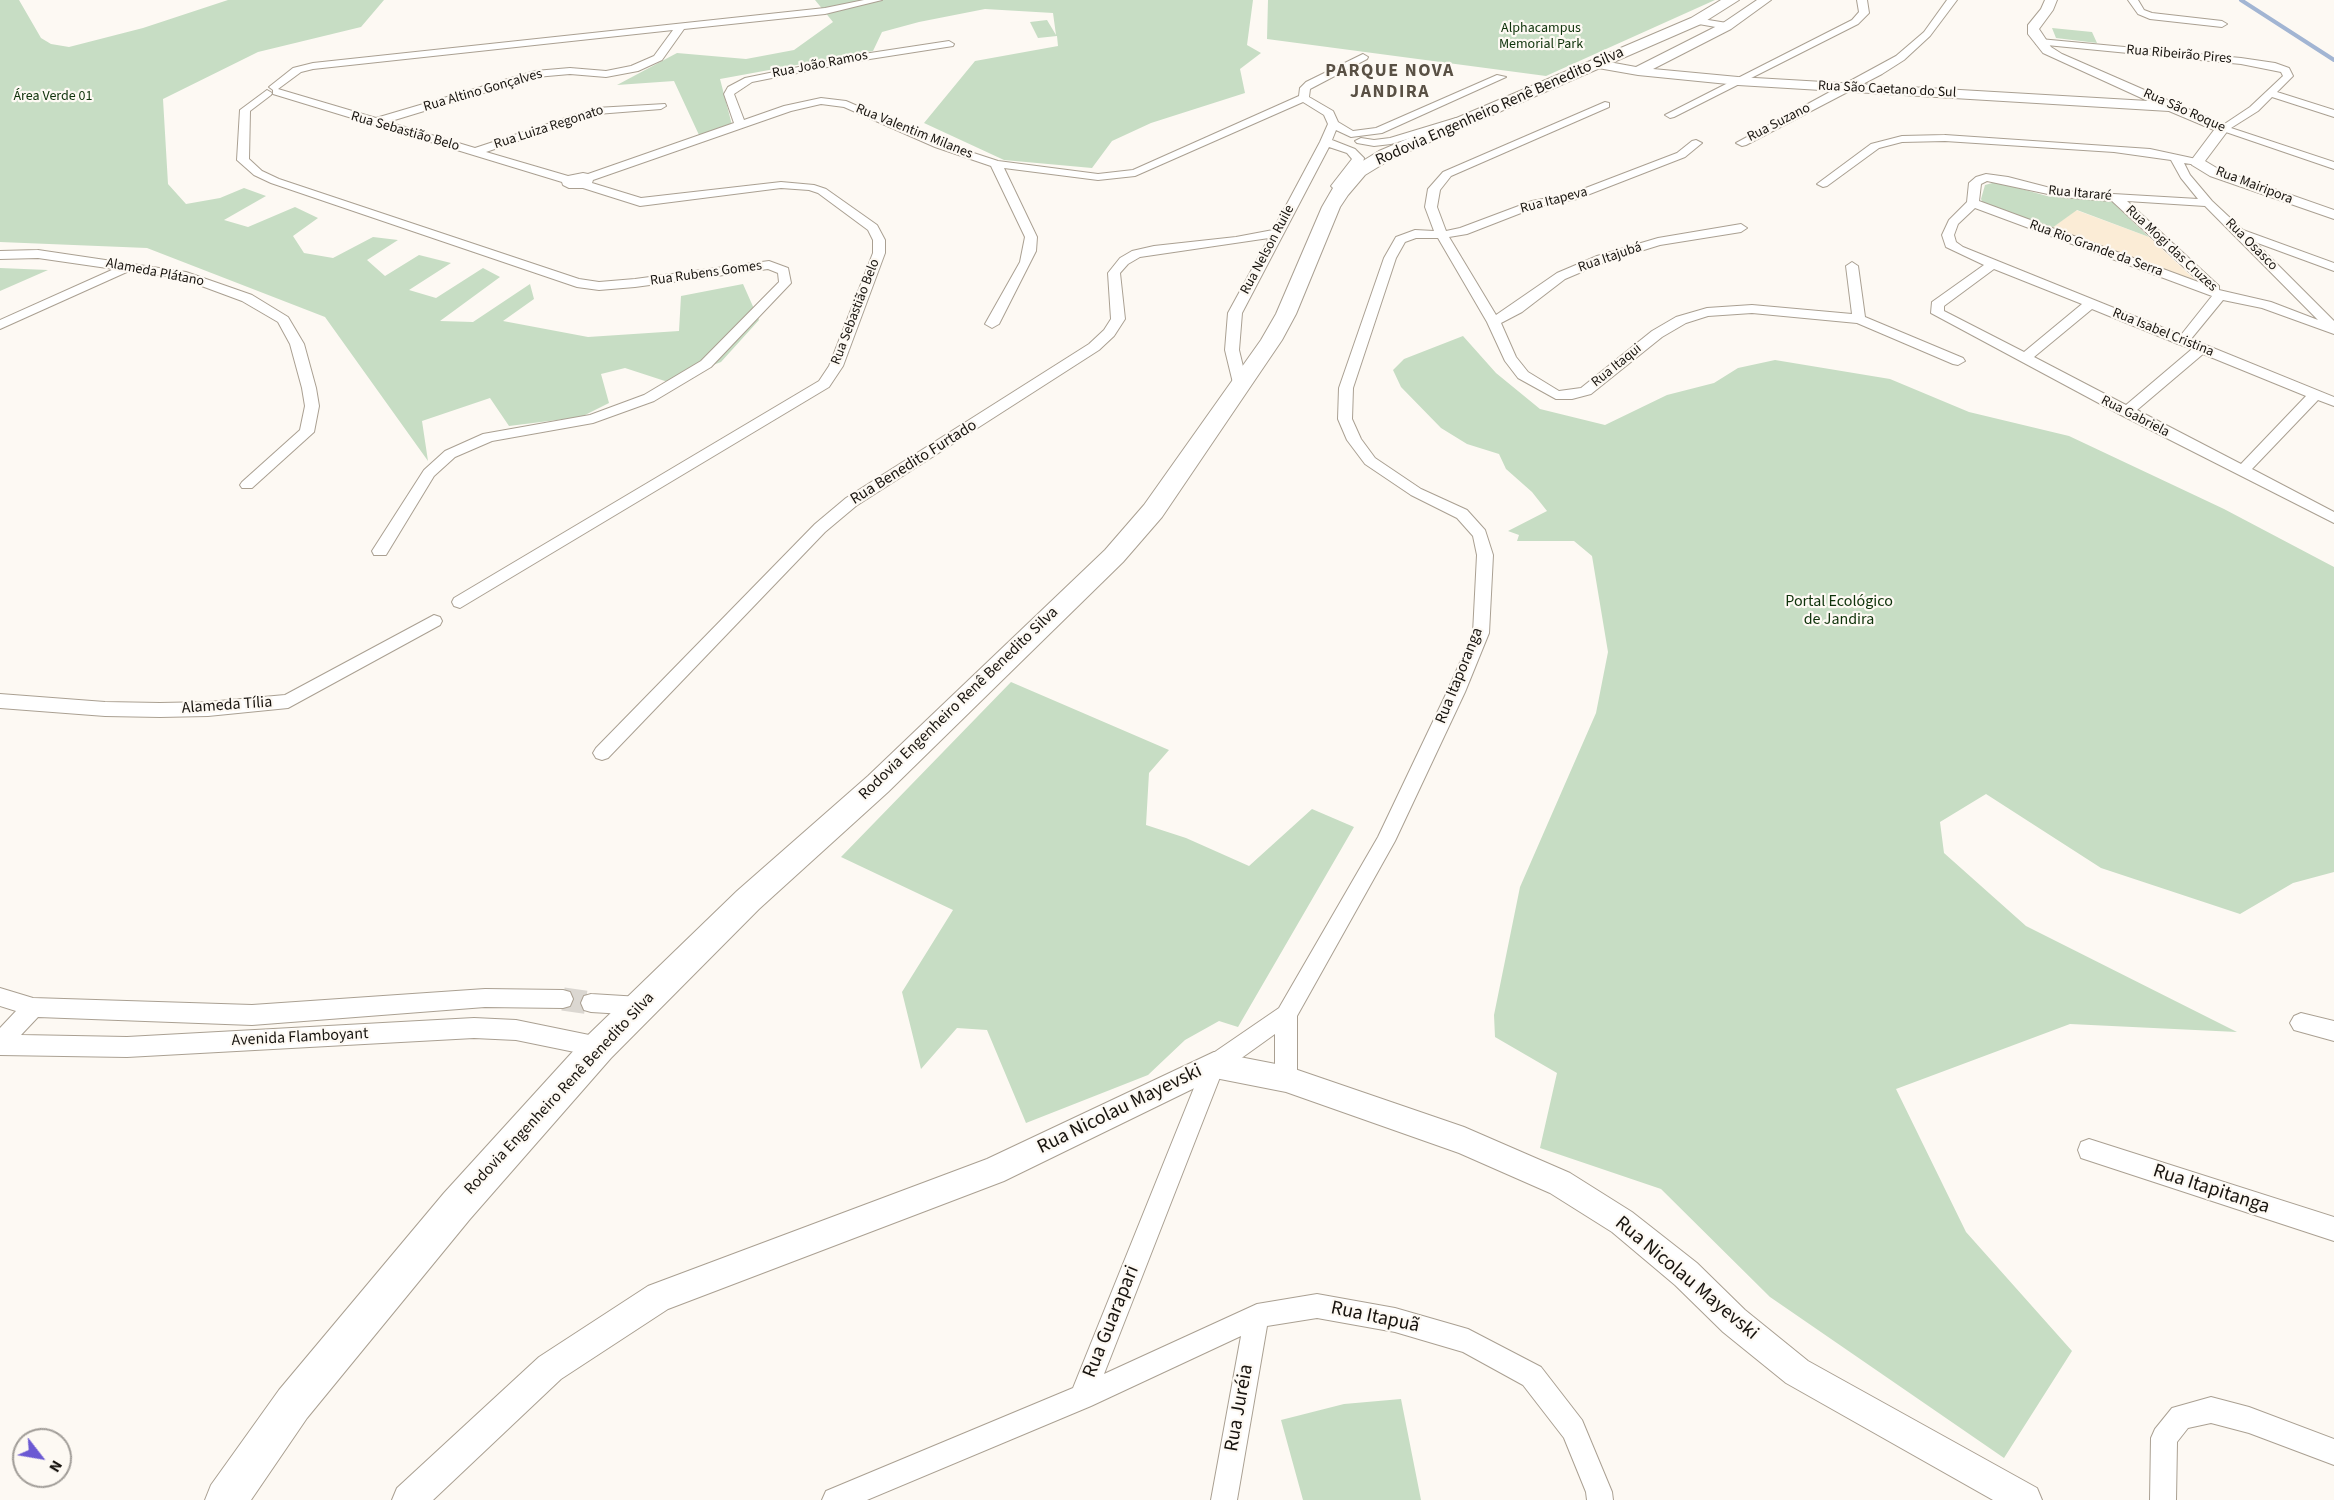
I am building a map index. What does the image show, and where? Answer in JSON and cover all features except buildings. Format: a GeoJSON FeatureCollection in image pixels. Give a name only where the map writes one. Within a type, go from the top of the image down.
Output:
{"type":"FeatureCollection","features":[{"type":"Feature","properties":{"kind":"main road","name":"Rodovia Engenheiro Renê Benedito Silva"},"geometry":{"type":"LineString","coordinates":[[226,1500],[293,1404],[457,1206],[599,1047],[748,900],[878,784],[1114,556],[1153,511],[1286,314],[1331,207],[1340,192],[1359,171],[1385,155],[1696,21],[1730,13]]}},
{"type":"Feature","properties":{"kind":"street","name":"Rua Rubens Gomes"},"geometry":{"type":"LineString","coordinates":[[380,551],[429,473],[450,454],[488,436],[593,419],[649,398],[706,364],[785,283],[786,277],[784,271],[769,266],[635,283],[599,286],[577,283],[258,173],[243,160],[245,110],[273,91],[297,69],[313,66],[825,11],[877,0]]}},
{"type":"Feature","properties":{"kind":"street"},"geometry":{"type":"LineString","coordinates":[[1638,71],[1730,13],[1765,0]]}},
{"type":"Feature","properties":{"kind":"street"},"geometry":{"type":"LineString","coordinates":[[1670,115],[1855,22],[1864,13],[1862,0]]}},
{"type":"Feature","properties":{"kind":"street","name":"Rua Suzano"},"geometry":{"type":"LineString","coordinates":[[1742,142],[1878,72],[1916,45],[1952,0]]}},
{"type":"Feature","properties":{"kind":"street"},"geometry":{"type":"LineString","coordinates":[[2040,42],[2034,34],[2034,25],[2047,10],[2051,0]]}},
{"type":"Feature","properties":{"kind":"street"},"geometry":{"type":"LineString","coordinates":[[2133,0],[2141,12],[2156,18],[2222,24]]}},
{"type":"Feature","properties":{"kind":"street","name":"Rua Altino Gonçalves"},"geometry":{"type":"LineString","coordinates":[[376,122],[535,74],[570,71],[606,74],[634,69],[658,58],[681,26]]}},
{"type":"Feature","properties":{"kind":"street","name":"Rua Ribeirão Pires"},"geometry":{"type":"LineString","coordinates":[[2040,42],[2241,61],[2275,66],[2285,70],[2288,76],[2270,93]]}},
{"type":"Feature","properties":{"kind":"street","name":"Rua São Roque"},"geometry":{"type":"LineString","coordinates":[[2040,42],[2058,57],[2222,129],[2334,166]]}},
{"type":"Feature","properties":{"kind":"street","name":"Rua João Ramos"},"geometry":{"type":"LineString","coordinates":[[741,126],[729,94],[732,89],[749,80],[857,58],[949,44]]}},
{"type":"Feature","properties":{"kind":"street","name":"Rua Valentim Milanes"},"geometry":{"type":"LineString","coordinates":[[585,181],[808,102],[834,101],[853,107],[939,145],[996,164],[1098,177],[1135,173],[1304,98],[1305,88],[1310,84],[1363,57]]}},
{"type":"Feature","properties":{"kind":"street","name":"Rua São Caetano do Sul"},"geometry":{"type":"LineString","coordinates":[[1598,64],[1638,71],[1738,81],[2176,107]]}},
{"type":"Feature","properties":{"kind":"street"},"geometry":{"type":"LineString","coordinates":[[1356,137],[1378,131],[1501,77]]}},
{"type":"Feature","properties":{"kind":"street","name":"Rua Sebastião Belo"},"geometry":{"type":"LineString","coordinates":[[273,91],[569,180],[578,177],[640,202],[781,184],[810,187],[822,190],[873,228],[879,240],[879,253],[836,366],[824,384],[460,602]]}},
{"type":"Feature","properties":{"kind":"street"},"geometry":{"type":"LineString","coordinates":[[2197,162],[2222,129],[2254,109],[2270,93],[2334,114]]}},
{"type":"Feature","properties":{"kind":"street"},"geometry":{"type":"LineString","coordinates":[[1304,98],[1329,113],[1333,123],[1372,149],[1374,155],[1359,171]]}},
{"type":"Feature","properties":{"kind":"street","name":"Rua Luiza Regonato"},"geometry":{"type":"LineString","coordinates":[[474,152],[596,111],[661,105]]}},
{"type":"Feature","properties":{"kind":"street","name":"Rua Itaqui"},"geometry":{"type":"LineString","coordinates":[[1605,105],[1448,174],[1434,189],[1431,207],[1442,235],[1494,322],[1510,358],[1523,375],[1556,395],[1572,395],[1586,391],[1657,334],[1680,320],[1707,312],[1752,309],[1859,319],[1958,361]]}},
{"type":"Feature","properties":{"kind":"street"},"geometry":{"type":"LineString","coordinates":[[1356,137],[1374,143],[1391,141],[1478,115]]}},
{"type":"Feature","properties":{"kind":"street","name":"Rua Nelson Ruile"},"geometry":{"type":"LineString","coordinates":[[1240,383],[1232,350],[1235,313],[1326,142],[1333,123]]}},
{"type":"Feature","properties":{"kind":"street","name":"Rua Mairipora"},"geometry":{"type":"LineString","coordinates":[[1823,184],[1875,147],[1902,139],[1945,138],[2114,149],[2175,156],[2197,162],[2215,173],[2334,215]]}},
{"type":"Feature","properties":{"kind":"street"},"geometry":{"type":"LineString","coordinates":[[1326,142],[1351,151],[1358,158],[1357,163],[1339,183],[1332,195],[1331,207]]}},
{"type":"Feature","properties":{"kind":"street","name":"Rua Itapeva"},"geometry":{"type":"LineString","coordinates":[[1442,235],[1463,231],[1536,203],[1573,197],[1613,183],[1680,155],[1696,143]]}},
{"type":"Feature","properties":{"kind":"street","name":"Rua Osasco"},"geometry":{"type":"LineString","coordinates":[[2175,156],[2185,176],[2208,203],[2334,329]]}},
{"type":"Feature","properties":{"kind":"street"},"geometry":{"type":"LineString","coordinates":[[992,324],[1026,262],[1031,237],[996,164]]}},
{"type":"Feature","properties":{"kind":"street","name":"Rua Itararé"},"geometry":{"type":"LineString","coordinates":[[1973,203],[1976,183],[1980,178],[1986,177],[2008,180],[2049,192],[2208,203]]}},
{"type":"Feature","properties":{"kind":"street","name":"Rua Mogi das Cruzes"},"geometry":{"type":"LineString","coordinates":[[2116,198],[2220,295],[2278,298],[2300,295]]}},
{"type":"Feature","properties":{"kind":"street","name":"Rua Isabel Cristina"},"geometry":{"type":"LineString","coordinates":[[1973,203],[1953,223],[1948,235],[1950,244],[1959,250],[2334,402]]}},
{"type":"Feature","properties":{"kind":"street","name":"Rua Rio Grande da Serra"},"geometry":{"type":"LineString","coordinates":[[1973,203],[2220,295]]}},
{"type":"Feature","properties":{"kind":"street","name":"Rua Itajubá"},"geometry":{"type":"LineString","coordinates":[[1494,322],[1517,309],[1561,276],[1601,259],[1658,242],[1741,228]]}},
{"type":"Feature","properties":{"kind":"street"},"geometry":{"type":"LineString","coordinates":[[2237,232],[2334,267]]}},
{"type":"Feature","properties":{"kind":"street","name":"Rua Benedito Furtado"},"geometry":{"type":"LineString","coordinates":[[602,753],[820,528],[851,502],[1094,347],[1109,333],[1118,319],[1114,273],[1124,261],[1136,254],[1154,250],[1236,242],[1277,233]]}},
{"type":"Feature","properties":{"kind":"street","name":"Rua Itaporanga"},"geometry":{"type":"LineString","coordinates":[[1214,1065],[1286,1015],[1385,841],[1456,692],[1481,633],[1485,555],[1480,534],[1462,514],[1416,492],[1370,461],[1354,440],[1345,419],[1346,388],[1390,258],[1400,240],[1415,234],[1442,235]]}},
{"type":"Feature","properties":{"kind":"street"},"geometry":{"type":"LineString","coordinates":[[1236,242],[1265,256]]}},
{"type":"Feature","properties":{"kind":"street","name":"Alameda Plátano"},"geometry":{"type":"LineString","coordinates":[[0,255],[38,254],[183,275],[248,298],[283,320],[297,344],[312,406],[307,432],[247,485]]}},
{"type":"Feature","properties":{"kind":"street","name":"Rua Gabriela"},"geometry":{"type":"LineString","coordinates":[[1993,264],[1937,305],[1938,313],[2334,518]]}},
{"type":"Feature","properties":{"kind":"street"},"geometry":{"type":"LineString","coordinates":[[1852,266],[1859,319]]}},
{"type":"Feature","properties":{"kind":"street"},"geometry":{"type":"LineString","coordinates":[[0,325],[128,267]]}},
{"type":"Feature","properties":{"kind":"street"},"geometry":{"type":"LineString","coordinates":[[2183,341],[2220,295]]}},
{"type":"Feature","properties":{"kind":"street","name":"Rua Osasco"},"geometry":{"type":"LineString","coordinates":[[2220,295],[2266,305],[2334,329]]}},
{"type":"Feature","properties":{"kind":"street"},"geometry":{"type":"LineString","coordinates":[[2024,359],[2090,304]]}},
{"type":"Feature","properties":{"kind":"street"},"geometry":{"type":"LineString","coordinates":[[2126,412],[2201,348]]}},
{"type":"Feature","properties":{"kind":"street"},"geometry":{"type":"LineString","coordinates":[[2242,471],[2315,395]]}},
{"type":"Feature","properties":{"kind":"street","name":"Alameda Tília"},"geometry":{"type":"LineString","coordinates":[[0,701],[149,710],[208,709],[288,701],[434,621]]}},
{"type":"Feature","properties":{"kind":"street","name":"Avenida Flamboyant"},"geometry":{"type":"LineString","coordinates":[[0,997],[33,1007],[252,1015],[485,998],[563,999]]}},
{"type":"Feature","properties":{"kind":"street"},"geometry":{"type":"LineString","coordinates":[[591,1003],[640,1006]]}},
{"type":"Feature","properties":{"kind":"street"},"geometry":{"type":"LineString","coordinates":[[0,1044],[33,1007]]}},
{"type":"Feature","properties":{"kind":"street","name":"Rua Itaporanga"},"geometry":{"type":"LineString","coordinates":[[1286,1015],[1286,1079]]}},
{"type":"Feature","properties":{"kind":"street"},"geometry":{"type":"LineString","coordinates":[[2301,1023],[2334,1031]]}},
{"type":"Feature","properties":{"kind":"street","name":"Avenida Flamboyant"},"geometry":{"type":"LineString","coordinates":[[0,1044],[127,1047],[474,1028],[516,1030],[599,1047]]}},
{"type":"Feature","properties":{"kind":"street","name":"Rua Nicolau Mayevski"},"geometry":{"type":"LineString","coordinates":[[409,1500],[550,1368],[659,1297],[994,1171],[1214,1065],[1286,1079],[1464,1141],[1560,1183],[1622,1222],[1686,1274],[1734,1321],[1797,1372],[2025,1500]]}},
{"type":"Feature","properties":{"kind":"street","name":"Rua Guarapari"},"geometry":{"type":"LineString","coordinates":[[835,1500],[1082,1397],[1214,1065]]}},
{"type":"Feature","properties":{"kind":"street","name":"Rua Itapitanga"},"geometry":{"type":"LineString","coordinates":[[2089,1150],[2334,1229]]}},
{"type":"Feature","properties":{"kind":"street","name":"Rua Itapuã"},"geometry":{"type":"LineString","coordinates":[[1082,1397],[1257,1316],[1317,1306],[1395,1320],[1468,1341],[1532,1376],[1573,1429],[1600,1500]]}},
{"type":"Feature","properties":{"kind":"street","name":"Rua Juréia"},"geometry":{"type":"LineString","coordinates":[[1224,1500],[1257,1316]]}},
{"type":"Feature","properties":{"kind":"street"},"geometry":{"type":"LineString","coordinates":[[2163,1500],[2164,1438],[2181,1417],[2211,1410],[2249,1420],[2334,1452]]}},
{"type":"Feature","properties":{"kind":"shaded area"},"geometry":{"type":"Polygon","coordinates":[[[2076,210],[2149,237],[2194,279],[2188,280],[2052,228],[2076,210]]]}},
{"type":"Feature","properties":{"kind":"green space","name":"Área Verde 01"},"geometry":{"type":"Polygon","coordinates":[[[0,0],[19,0],[41,38],[51,44],[69,47],[143,28],[228,0],[384,0],[361,27],[258,52],[163,99],[168,184],[186,204],[220,198],[244,188],[266,196],[224,220],[248,227],[295,207],[318,218],[293,236],[304,253],[333,258],[373,237],[398,240],[367,260],[385,276],[419,255],[451,263],[409,290],[436,298],[483,268],[500,277],[440,321],[473,322],[530,284],[534,299],[503,321],[588,337],[679,331],[681,296],[743,284],[759,320],[721,362],[668,382],[625,368],[601,374],[609,403],[581,417],[509,426],[490,398],[422,421],[428,461],[325,317],[147,248],[0,242],[0,0]]]}},
{"type":"Feature","properties":{"kind":"green space"},"geometry":{"type":"Polygon","coordinates":[[[815,0],[1253,0],[1247,45],[1261,53],[1240,69],[1245,93],[1151,123],[1112,141],[1092,168],[1004,160],[924,123],[975,61],[1058,46],[1057,36],[1038,38],[1030,22],[1047,20],[1056,35],[1053,13],[985,9],[919,22],[882,32],[873,51],[720,79],[732,125],[699,135],[674,81],[617,85],[677,53],[746,59],[794,50],[833,22],[815,0]]]}},
{"type":"Feature","properties":{"kind":"green space","name":"Alphacampus Memorial Park"},"geometry":{"type":"Polygon","coordinates":[[[1268,0],[1715,0],[1546,76],[1267,39],[1268,0]]]}},
{"type":"Feature","properties":{"kind":"green space"},"geometry":{"type":"Polygon","coordinates":[[[2052,28],[2092,32],[2097,43],[2056,38],[2052,28]]]}},
{"type":"Feature","properties":{"kind":"green space"},"geometry":{"type":"Polygon","coordinates":[[[1996,182],[2047,196],[2110,200],[2149,237],[2077,210],[2052,228],[1983,203],[1981,199],[1985,185],[1996,182]]]}},
{"type":"Feature","properties":{"kind":"green space"},"geometry":{"type":"Polygon","coordinates":[[[0,268],[48,270],[0,291],[0,268]]]}},
{"type":"Feature","properties":{"kind":"green space","name":"Portal Ecológico de Jandira"},"geometry":{"type":"Polygon","coordinates":[[[1463,336],[1496,373],[1540,409],[1605,425],[1667,395],[1714,383],[1738,368],[1775,360],[1890,379],[1969,412],[2069,436],[2224,509],[2334,567],[2334,872],[2293,883],[2240,914],[2101,868],[1986,794],[1940,822],[1944,853],[2026,926],[2237,1032],[2070,1024],[1896,1089],[1966,1232],[2072,1351],[2004,1458],[1770,1297],[1661,1189],[1540,1148],[1557,1073],[1495,1037],[1494,1015],[1520,887],[1596,713],[1608,652],[1592,556],[1574,541],[1517,541],[1519,535],[1508,531],[1547,511],[1532,492],[1506,469],[1499,454],[1467,444],[1441,428],[1401,387],[1393,370],[1404,359],[1463,336]]]}},
{"type":"Feature","properties":{"kind":"green space"},"geometry":{"type":"Polygon","coordinates":[[[1011,682],[1169,750],[1149,773],[1146,825],[1186,838],[1249,866],[1312,809],[1354,827],[1238,1027],[1219,1021],[1185,1040],[1148,1075],[1026,1123],[987,1030],[957,1028],[921,1069],[902,992],[953,910],[841,857],[1011,682]]]}},
{"type":"Feature","properties":{"kind":"green space"},"geometry":{"type":"Polygon","coordinates":[[[1401,1399],[1421,1500],[1303,1500],[1281,1420],[1344,1404],[1401,1399]]]}},
{"type":"Feature","properties":{"kind":"waterway"},"geometry":{"type":"LineString","coordinates":[[2241,0],[2334,60]]}},
{"type":"Feature","properties":{"kind":"tunnel"},"geometry":{"type":"LineString","coordinates":[[563,999],[591,1003]]}},
{"type":"Feature","properties":{"kind":"district","name":"PARQUE NOVA JANDIRA"},"geometry":{"type":"Point","coordinates":[1390,82]}}]}
